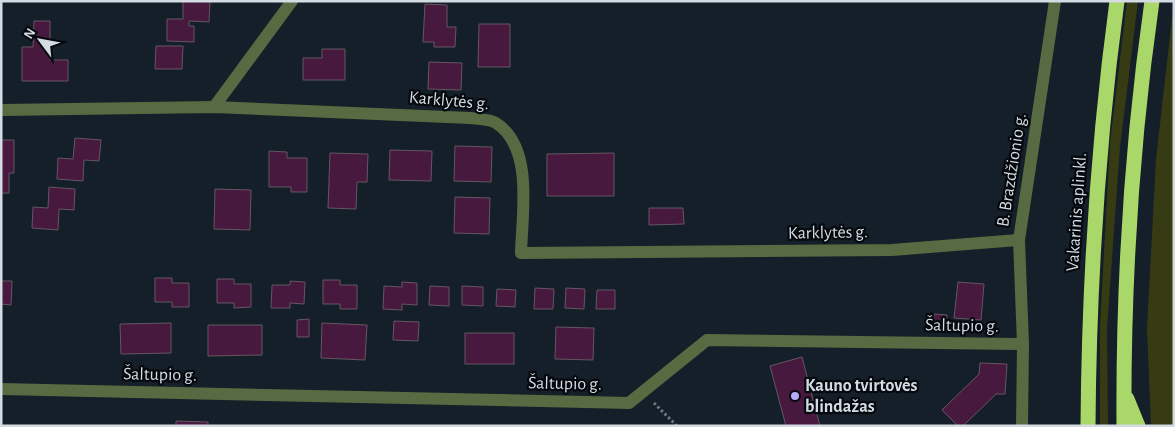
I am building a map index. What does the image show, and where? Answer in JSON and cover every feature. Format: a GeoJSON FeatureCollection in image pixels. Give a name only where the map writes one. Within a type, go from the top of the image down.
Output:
{"type":"FeatureCollection","features":[{"type":"Feature","properties":{"kind":"highway","name":"Vakarinis aplinkl."},"geometry":{"type":"LineString","coordinates":[[1088,426],[1093,239],[1100,146],[1117,1]]}},
{"type":"Feature","properties":{"kind":"highway"},"geometry":{"type":"LineString","coordinates":[[1124,426],[1127,270],[1135,155],[1152,1]]}},
{"type":"Feature","properties":{"kind":"highway"},"geometry":{"type":"LineString","coordinates":[[1124,391],[1138,426]]}},
{"type":"Feature","properties":{"kind":"street"},"geometry":{"type":"LineString","coordinates":[[214,107],[292,1]]}},
{"type":"Feature","properties":{"kind":"street","name":"B. Brazdžionio g."},"geometry":{"type":"LineString","coordinates":[[1024,344],[1019,240],[1055,1]]}},
{"type":"Feature","properties":{"kind":"street","name":"Karklytės g."},"geometry":{"type":"LineString","coordinates":[[1,110],[214,107],[460,117],[495,122],[513,140],[522,164],[521,253],[892,250],[1019,240]]}},
{"type":"Feature","properties":{"kind":"street","name":"Šaltupio g."},"geometry":{"type":"LineString","coordinates":[[1,389],[629,403],[707,340],[1024,344],[1022,426]]}},
{"type":"Feature","properties":{"kind":"path"},"geometry":{"type":"LineString","coordinates":[[643,392],[677,426]]}},
{"type":"Feature","properties":{"kind":"green space"},"geometry":{"type":"Polygon","coordinates":[[[1127,1],[1138,1],[1120,147],[1107,329],[1108,426],[1100,426],[1100,326],[1110,143],[1127,1]]]}},
{"type":"Feature","properties":{"kind":"green space"},"geometry":{"type":"Polygon","coordinates":[[[1174,1],[1174,426],[1151,426],[1147,328],[1156,159],[1174,1]]]}},
{"type":"Feature","properties":{"kind":"building"},"geometry":{"type":"Polygon","coordinates":[[[183,1],[210,1],[209,22],[189,21],[189,26],[194,26],[194,42],[167,41],[167,19],[183,19],[183,1]]]}},
{"type":"Feature","properties":{"kind":"building"},"geometry":{"type":"Polygon","coordinates":[[[425,4],[447,5],[447,27],[456,27],[455,47],[434,47],[434,42],[423,42],[425,4]]]}},
{"type":"Feature","properties":{"kind":"building"},"geometry":{"type":"Polygon","coordinates":[[[34,21],[50,21],[50,60],[68,60],[68,81],[22,81],[22,47],[33,47],[34,21]]]}},
{"type":"Feature","properties":{"kind":"building"},"geometry":{"type":"Polygon","coordinates":[[[479,24],[510,24],[510,67],[478,67],[479,24]]]}},
{"type":"Feature","properties":{"kind":"building"},"geometry":{"type":"Polygon","coordinates":[[[156,46],[183,46],[182,69],[155,69],[156,46]]]}},
{"type":"Feature","properties":{"kind":"building"},"geometry":{"type":"Polygon","coordinates":[[[322,49],[345,49],[345,80],[303,80],[303,58],[322,58],[322,49]]]}},
{"type":"Feature","properties":{"kind":"building"},"geometry":{"type":"Polygon","coordinates":[[[429,62],[462,63],[461,90],[428,89],[429,62]]]}},
{"type":"Feature","properties":{"kind":"building"},"geometry":{"type":"Polygon","coordinates":[[[75,138],[101,140],[99,161],[84,160],[83,181],[57,179],[58,158],[73,159],[75,138]]]}},
{"type":"Feature","properties":{"kind":"building"},"geometry":{"type":"Polygon","coordinates":[[[1,140],[14,140],[14,173],[9,173],[9,193],[1,193],[1,140]]]}},
{"type":"Feature","properties":{"kind":"building"},"geometry":{"type":"Polygon","coordinates":[[[455,146],[492,147],[491,182],[454,181],[455,146]]]}},
{"type":"Feature","properties":{"kind":"building"},"geometry":{"type":"Polygon","coordinates":[[[390,150],[432,151],[431,181],[389,180],[390,150]]]}},
{"type":"Feature","properties":{"kind":"building"},"geometry":{"type":"Polygon","coordinates":[[[269,151],[287,152],[287,158],[307,158],[307,192],[291,192],[291,187],[269,187],[269,151]]]}},
{"type":"Feature","properties":{"kind":"building"},"geometry":{"type":"Polygon","coordinates":[[[330,153],[368,154],[367,182],[357,182],[356,209],[328,208],[330,153]]]}},
{"type":"Feature","properties":{"kind":"building"},"geometry":{"type":"Polygon","coordinates":[[[614,153],[614,196],[547,196],[547,154],[614,153]]]}},
{"type":"Feature","properties":{"kind":"building"},"geometry":{"type":"Polygon","coordinates":[[[49,187],[75,189],[74,210],[59,209],[58,230],[32,228],[33,207],[48,208],[49,187]]]}},
{"type":"Feature","properties":{"kind":"building"},"geometry":{"type":"Polygon","coordinates":[[[215,189],[251,190],[250,230],[214,229],[215,189]]]}},
{"type":"Feature","properties":{"kind":"building"},"geometry":{"type":"Polygon","coordinates":[[[455,197],[490,198],[489,234],[454,233],[455,197]]]}},
{"type":"Feature","properties":{"kind":"building"},"geometry":{"type":"Polygon","coordinates":[[[649,208],[683,208],[684,224],[649,225],[649,208]]]}},
{"type":"Feature","properties":{"kind":"building"},"geometry":{"type":"Polygon","coordinates":[[[155,278],[172,278],[172,283],[189,283],[189,307],[172,307],[172,302],[155,302],[155,278]]]}},
{"type":"Feature","properties":{"kind":"building"},"geometry":{"type":"Polygon","coordinates":[[[217,279],[234,279],[234,284],[251,284],[251,307],[234,308],[234,303],[217,303],[217,279]]]}},
{"type":"Feature","properties":{"kind":"building"},"geometry":{"type":"Polygon","coordinates":[[[323,280],[340,280],[340,285],[357,285],[357,309],[340,309],[340,304],[323,304],[323,280]]]}},
{"type":"Feature","properties":{"kind":"building"},"geometry":{"type":"Polygon","coordinates":[[[1,281],[12,281],[11,305],[1,304],[1,281]]]}},
{"type":"Feature","properties":{"kind":"building"},"geometry":{"type":"Polygon","coordinates":[[[290,281],[305,282],[304,304],[290,303],[290,308],[271,308],[272,285],[290,285],[290,281]]]}},
{"type":"Feature","properties":{"kind":"building"},"geometry":{"type":"Polygon","coordinates":[[[402,282],[417,283],[417,305],[402,304],[402,310],[383,309],[384,286],[402,287],[402,282]]]}},
{"type":"Feature","properties":{"kind":"building"},"geometry":{"type":"Polygon","coordinates":[[[958,282],[984,284],[981,320],[954,318],[958,282]]]}},
{"type":"Feature","properties":{"kind":"building"},"geometry":{"type":"Polygon","coordinates":[[[430,286],[449,287],[449,306],[429,305],[430,286]]]}},
{"type":"Feature","properties":{"kind":"building"},"geometry":{"type":"Polygon","coordinates":[[[462,286],[483,287],[483,306],[462,305],[462,286]]]}},
{"type":"Feature","properties":{"kind":"building"},"geometry":{"type":"Polygon","coordinates":[[[535,288],[554,289],[553,309],[534,309],[535,288]]]}},
{"type":"Feature","properties":{"kind":"building"},"geometry":{"type":"Polygon","coordinates":[[[566,288],[585,289],[584,309],[565,308],[566,288]]]}},
{"type":"Feature","properties":{"kind":"building"},"geometry":{"type":"Polygon","coordinates":[[[497,289],[516,290],[515,307],[496,306],[497,289]]]}},
{"type":"Feature","properties":{"kind":"building"},"geometry":{"type":"Polygon","coordinates":[[[597,290],[615,290],[615,309],[596,309],[597,290]]]}},
{"type":"Feature","properties":{"kind":"building"},"geometry":{"type":"Polygon","coordinates":[[[934,314],[947,315],[946,328],[934,328],[934,314]]]}},
{"type":"Feature","properties":{"kind":"building"},"geometry":{"type":"Polygon","coordinates":[[[309,319],[309,337],[297,337],[297,320],[309,319]]]}},
{"type":"Feature","properties":{"kind":"building"},"geometry":{"type":"Polygon","coordinates":[[[394,321],[419,322],[418,341],[393,340],[394,321]]]}},
{"type":"Feature","properties":{"kind":"building"},"geometry":{"type":"Polygon","coordinates":[[[171,323],[171,353],[121,354],[120,324],[171,323]]]}},
{"type":"Feature","properties":{"kind":"building"},"geometry":{"type":"Polygon","coordinates":[[[322,323],[367,325],[365,360],[321,358],[322,323]]]}},
{"type":"Feature","properties":{"kind":"building"},"geometry":{"type":"Polygon","coordinates":[[[208,325],[262,325],[262,355],[208,356],[208,325]]]}},
{"type":"Feature","properties":{"kind":"building"},"geometry":{"type":"Polygon","coordinates":[[[556,327],[594,328],[593,360],[555,359],[556,327]]]}},
{"type":"Feature","properties":{"kind":"building"},"geometry":{"type":"Polygon","coordinates":[[[465,333],[514,333],[514,364],[465,364],[465,333]]]}},
{"type":"Feature","properties":{"kind":"building","name":"Kauno tvirtovės blindažas"},"geometry":{"type":"Polygon","coordinates":[[[802,357],[820,426],[786,426],[770,366],[802,357]]]}},
{"type":"Feature","properties":{"kind":"building"},"geometry":{"type":"Polygon","coordinates":[[[980,363],[1007,364],[1005,394],[996,394],[963,426],[958,426],[942,410],[979,374],[980,363]]]}},
{"type":"Feature","properties":{"kind":"building"},"geometry":{"type":"Polygon","coordinates":[[[176,421],[208,422],[208,426],[176,426],[176,421]]]}},
{"type":"Feature","properties":{"kind":"place","name":"Kauno tvirtovės blindažas"},"geometry":{"type":"Point","coordinates":[795,396]}}]}
